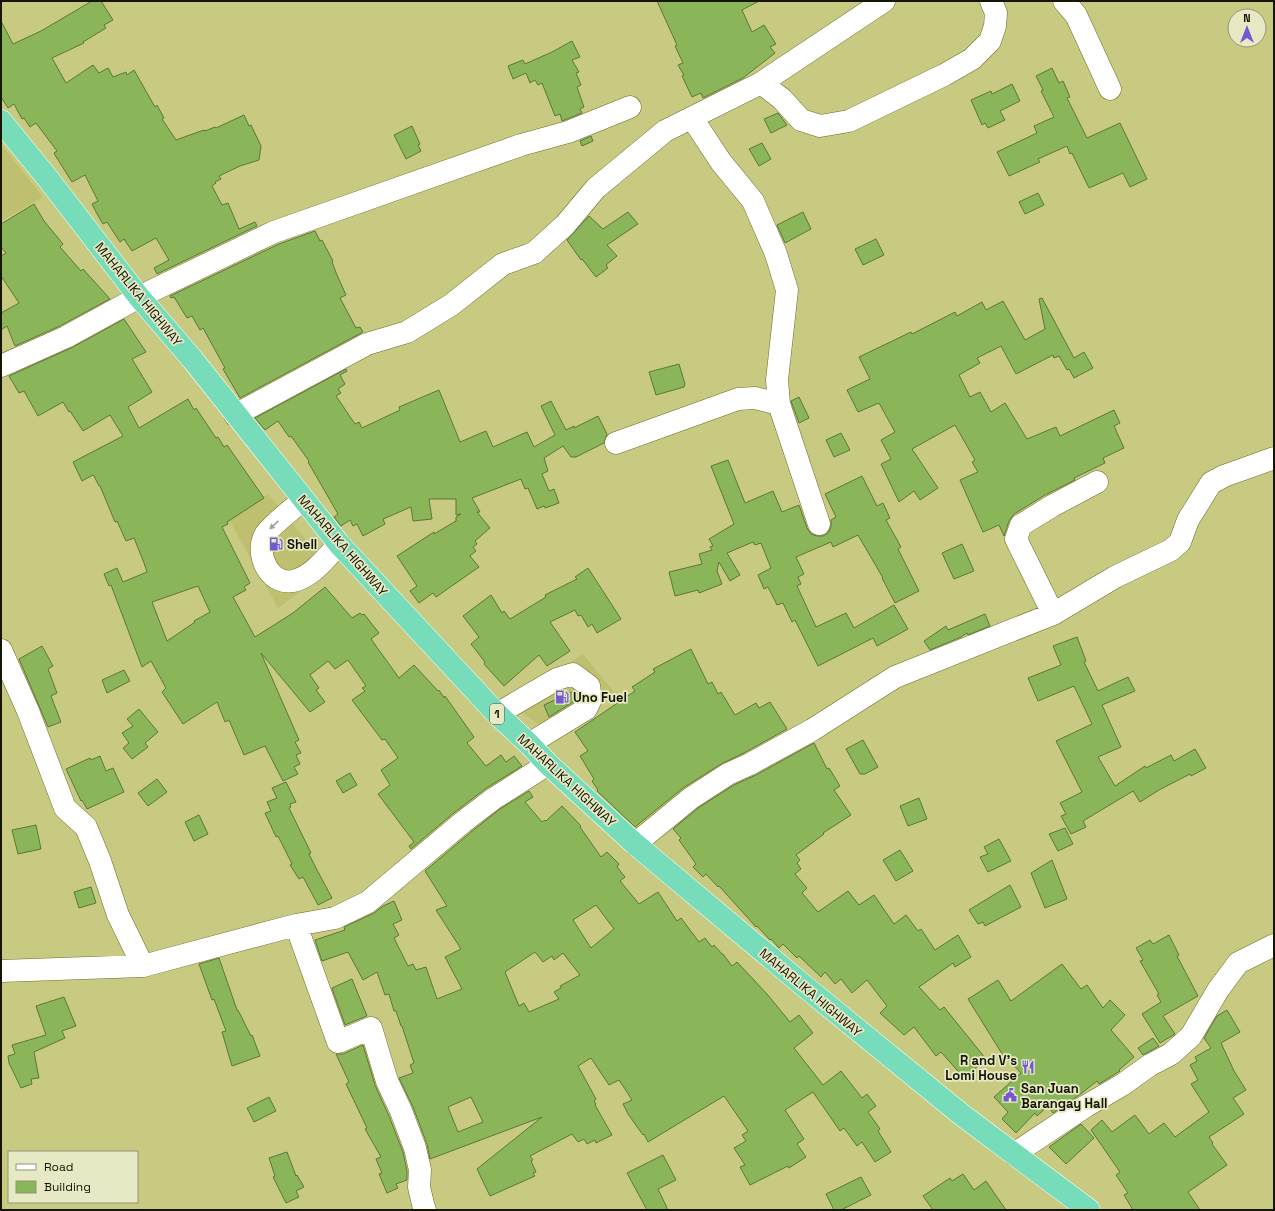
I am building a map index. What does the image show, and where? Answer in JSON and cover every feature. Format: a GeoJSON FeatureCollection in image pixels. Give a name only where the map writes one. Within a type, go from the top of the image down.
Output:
{"type":"FeatureCollection","features":[{"type":"Feature","properties":{"kind":"highway","name":"MAHARLIKA HIGHWAY"},"geometry":{"type":"LineString","coordinates":[[1,121],[49,180],[139,297],[193,360],[338,544],[497,714],[530,744],[548,764],[635,844],[809,990],[962,1115],[1089,1210]]}},
{"type":"Feature","properties":{"kind":"street"},"geometry":{"type":"LineString","coordinates":[[235,415],[367,344],[406,332],[451,305],[503,264],[534,253],[565,225],[596,188],[665,130],[761,83],[884,1]]}},
{"type":"Feature","properties":{"kind":"street"},"geometry":{"type":"LineString","coordinates":[[761,83],[782,99],[801,120],[820,126],[849,121],[944,75],[972,58],[990,41],[995,26],[996,13],[992,1]]}},
{"type":"Feature","properties":{"kind":"street"},"geometry":{"type":"LineString","coordinates":[[1064,1],[1076,15],[1110,89]]}},
{"type":"Feature","properties":{"kind":"street"},"geometry":{"type":"LineString","coordinates":[[1,366],[66,337],[139,297],[274,232],[521,145],[568,132],[630,106]]}},
{"type":"Feature","properties":{"kind":"street"},"geometry":{"type":"LineString","coordinates":[[692,118],[721,162],[752,201],[776,254],[787,290],[777,380],[779,404],[820,524]]}},
{"type":"Feature","properties":{"kind":"street"},"geometry":{"type":"LineString","coordinates":[[616,443],[738,399],[755,398],[779,404]]}},
{"type":"Feature","properties":{"kind":"street"},"geometry":{"type":"LineString","coordinates":[[635,844],[691,798],[728,774],[750,764],[812,730],[895,677],[1053,614],[1115,577],[1171,550],[1180,542],[1188,520],[1211,483],[1224,476],[1274,458]]}},
{"type":"Feature","properties":{"kind":"street"},"geometry":{"type":"LineString","coordinates":[[1053,614],[1016,539],[1021,525],[1052,506],[1097,482]]}},
{"type":"Feature","properties":{"kind":"street"},"geometry":{"type":"LineString","coordinates":[[303,500],[265,534],[261,551],[266,567],[273,576],[286,581],[297,580],[321,564],[338,544]]}},
{"type":"Feature","properties":{"kind":"street"},"geometry":{"type":"LineString","coordinates":[[1,650],[28,711],[65,808],[86,827],[100,861],[118,914],[143,966]]}},
{"type":"Feature","properties":{"kind":"street"},"geometry":{"type":"LineString","coordinates":[[497,714],[557,678],[572,674],[589,686],[591,699],[586,709],[530,744]]}},
{"type":"Feature","properties":{"kind":"street"},"geometry":{"type":"LineString","coordinates":[[1,971],[143,966],[296,925],[336,918],[368,902],[493,799],[548,764]]}},
{"type":"Feature","properties":{"kind":"street"},"geometry":{"type":"LineString","coordinates":[[296,925],[338,1042],[371,1028],[387,1081],[415,1148],[420,1170],[419,1187],[425,1210]]}},
{"type":"Feature","properties":{"kind":"street"},"geometry":{"type":"LineString","coordinates":[[1014,1154],[1086,1106],[1122,1085],[1150,1065],[1171,1054],[1191,1036],[1218,990],[1238,963],[1274,945]]}},
{"type":"Feature","properties":{"kind":"shaded area"},"geometry":{"type":"Polygon","coordinates":[[[1,144],[43,197],[1,221],[1,144]]]}},
{"type":"Feature","properties":{"kind":"shaded area","name":"Shell"},"geometry":{"type":"Polygon","coordinates":[[[268,494],[330,569],[278,608],[228,518],[268,494]]]}},
{"type":"Feature","properties":{"kind":"shaded area","name":"Uno Fuel"},"geometry":{"type":"Polygon","coordinates":[[[583,654],[614,692],[557,738],[509,703],[583,654]]]}},
{"type":"Feature","properties":{"kind":"building"},"geometry":{"type":"Polygon","coordinates":[[[92,1],[101,1],[113,20],[104,25],[106,28],[83,42],[84,43],[52,58],[66,83],[93,65],[99,73],[108,68],[113,77],[126,72],[127,75],[134,70],[155,107],[157,105],[164,118],[162,119],[176,140],[201,131],[216,128],[244,115],[249,126],[251,125],[261,146],[259,160],[240,166],[219,176],[221,179],[215,182],[216,183],[212,186],[222,205],[228,203],[239,229],[255,222],[257,226],[157,274],[154,268],[169,260],[156,238],[132,251],[124,239],[120,242],[107,222],[103,224],[96,212],[92,204],[98,201],[85,175],[72,182],[54,153],[57,151],[36,123],[30,127],[24,118],[22,119],[14,104],[8,108],[1,97],[1,21],[13,44],[41,31],[92,1]]]}},
{"type":"Feature","properties":{"kind":"building"},"geometry":{"type":"Polygon","coordinates":[[[657,1],[759,1],[742,10],[752,32],[764,25],[776,44],[770,47],[775,53],[743,78],[703,98],[701,93],[692,97],[682,76],[684,75],[678,65],[683,63],[675,46],[677,45],[657,1]]]}},
{"type":"Feature","properties":{"kind":"building"},"geometry":{"type":"Polygon","coordinates":[[[572,41],[580,57],[572,60],[579,72],[576,73],[581,85],[577,87],[584,107],[580,109],[582,113],[562,121],[560,114],[555,116],[542,83],[538,85],[535,80],[530,83],[526,73],[513,79],[508,66],[523,60],[525,64],[572,41]]]}},
{"type":"Feature","properties":{"kind":"building"},"geometry":{"type":"Polygon","coordinates":[[[1052,68],[1059,83],[1063,81],[1070,97],[1067,98],[1087,138],[1120,123],[1147,179],[1130,187],[1123,173],[1089,188],[1067,146],[1038,159],[1040,162],[1009,176],[997,152],[1037,133],[1034,126],[1054,117],[1041,91],[1043,90],[1036,76],[1052,68]]]}},
{"type":"Feature","properties":{"kind":"building"},"geometry":{"type":"Polygon","coordinates":[[[1012,84],[1020,101],[1000,111],[1005,120],[988,128],[985,123],[982,125],[971,100],[991,91],[992,94],[1012,84]]]}},
{"type":"Feature","properties":{"kind":"building"},"geometry":{"type":"Polygon","coordinates":[[[778,113],[787,125],[771,133],[764,119],[778,113]]]}},
{"type":"Feature","properties":{"kind":"building"},"geometry":{"type":"Polygon","coordinates":[[[412,126],[420,144],[418,145],[421,151],[406,159],[394,135],[412,126]]]}},
{"type":"Feature","properties":{"kind":"building"},"geometry":{"type":"Polygon","coordinates":[[[591,136],[593,141],[582,146],[580,141],[591,136]]]}},
{"type":"Feature","properties":{"kind":"building"},"geometry":{"type":"Polygon","coordinates":[[[762,143],[771,159],[759,166],[749,149],[762,143]]]}},
{"type":"Feature","properties":{"kind":"building"},"geometry":{"type":"Polygon","coordinates":[[[1038,193],[1044,205],[1025,214],[1019,202],[1038,193]]]}},
{"type":"Feature","properties":{"kind":"building"},"geometry":{"type":"Polygon","coordinates":[[[34,204],[44,221],[63,244],[60,247],[81,271],[83,269],[110,299],[60,326],[15,346],[7,326],[1,330],[1,313],[19,303],[1,276],[1,256],[6,253],[1,247],[1,224],[34,204]]]}},
{"type":"Feature","properties":{"kind":"building"},"geometry":{"type":"Polygon","coordinates":[[[628,212],[638,224],[607,245],[617,256],[606,265],[608,268],[596,277],[582,259],[581,260],[567,240],[589,216],[603,229],[628,212]]]}},
{"type":"Feature","properties":{"kind":"building"},"geometry":{"type":"Polygon","coordinates":[[[803,212],[811,229],[785,243],[777,225],[803,212]]]}},
{"type":"Feature","properties":{"kind":"building"},"geometry":{"type":"Polygon","coordinates":[[[315,231],[320,241],[322,240],[333,261],[332,262],[346,295],[340,298],[356,328],[360,327],[363,332],[240,398],[223,369],[225,368],[203,328],[200,330],[192,316],[187,318],[174,297],[171,298],[170,296],[279,244],[315,231]]]}},
{"type":"Feature","properties":{"kind":"building"},"geometry":{"type":"Polygon","coordinates":[[[876,239],[884,255],[863,265],[855,249],[876,239]]]}},
{"type":"Feature","properties":{"kind":"building"},"geometry":{"type":"Polygon","coordinates":[[[1042,298],[1074,358],[1084,352],[1093,368],[1074,378],[1069,369],[1067,370],[1059,356],[1054,358],[1053,355],[1016,374],[1001,346],[977,358],[980,363],[959,375],[970,397],[980,392],[991,412],[1005,403],[1027,439],[1056,427],[1060,436],[1114,410],[1120,423],[1114,426],[1124,448],[1103,458],[1105,463],[1074,478],[1075,480],[1045,495],[1014,514],[1009,521],[1004,536],[999,525],[983,532],[960,480],[978,472],[972,462],[975,460],[955,425],[912,449],[938,488],[920,500],[914,491],[899,502],[881,464],[891,459],[881,440],[895,432],[879,403],[858,412],[847,390],[870,379],[859,357],[911,332],[912,334],[955,312],[957,316],[982,302],[986,310],[1003,301],[1025,340],[1045,329],[1039,299],[1042,298]]]}},
{"type":"Feature","properties":{"kind":"building"},"geometry":{"type":"Polygon","coordinates":[[[124,319],[146,352],[132,359],[152,392],[128,407],[139,428],[188,399],[194,410],[196,408],[216,438],[218,437],[224,447],[227,445],[264,498],[227,522],[228,524],[222,527],[250,583],[244,587],[246,590],[233,597],[255,637],[293,613],[325,587],[352,618],[360,613],[362,615],[364,614],[379,633],[371,639],[399,678],[414,665],[438,691],[439,690],[444,698],[445,696],[474,737],[467,743],[486,766],[501,755],[506,762],[514,756],[522,766],[485,789],[411,849],[409,846],[414,842],[378,794],[390,785],[381,770],[398,758],[385,739],[382,740],[352,700],[365,691],[362,688],[366,686],[348,660],[335,669],[328,661],[310,675],[319,688],[316,690],[325,702],[310,712],[261,653],[299,740],[295,742],[301,753],[296,755],[300,764],[294,767],[298,774],[283,781],[265,746],[244,755],[229,720],[225,722],[217,702],[183,724],[162,692],[166,688],[151,661],[142,667],[111,585],[109,586],[104,574],[117,568],[123,582],[147,572],[134,538],[126,541],[117,521],[115,522],[100,486],[94,476],[93,475],[82,481],[73,462],[123,436],[110,415],[83,431],[63,402],[38,416],[24,391],[19,393],[9,376],[71,348],[124,319]],[[198,586],[152,602],[167,641],[195,622],[194,621],[210,612],[198,586]]]}},
{"type":"Feature","properties":{"kind":"building"},"geometry":{"type":"Polygon","coordinates":[[[679,364],[685,384],[684,387],[656,395],[649,372],[679,364]]]}},
{"type":"Feature","properties":{"kind":"building"},"geometry":{"type":"Polygon","coordinates":[[[346,369],[347,371],[340,375],[345,384],[338,389],[341,393],[336,396],[355,424],[359,422],[362,428],[400,410],[399,407],[439,390],[460,442],[486,431],[493,447],[527,432],[534,447],[555,435],[541,406],[551,401],[566,430],[574,426],[574,428],[598,416],[607,434],[604,443],[576,457],[571,457],[563,446],[544,458],[548,471],[542,474],[549,491],[554,489],[559,503],[537,509],[528,488],[525,489],[521,479],[472,498],[480,512],[477,512],[490,528],[475,541],[477,544],[473,547],[476,551],[470,556],[479,567],[436,597],[433,593],[419,603],[410,591],[417,586],[397,556],[434,532],[434,534],[456,521],[456,517],[461,514],[456,515],[456,499],[429,499],[432,519],[413,521],[411,507],[383,519],[385,524],[363,536],[357,524],[353,526],[350,520],[341,526],[334,517],[338,514],[308,462],[309,461],[278,421],[265,430],[255,418],[346,369]]]}},
{"type":"Feature","properties":{"kind":"building"},"geometry":{"type":"Polygon","coordinates":[[[799,397],[809,418],[799,423],[791,401],[799,397]]]}},
{"type":"Feature","properties":{"kind":"building"},"geometry":{"type":"Polygon","coordinates":[[[841,433],[850,450],[834,457],[826,440],[841,433]]]}},
{"type":"Feature","properties":{"kind":"building"},"geometry":{"type":"Polygon","coordinates":[[[728,460],[745,503],[773,491],[782,512],[799,505],[807,528],[811,534],[817,536],[823,536],[828,533],[831,527],[831,520],[836,517],[825,494],[862,476],[877,506],[883,503],[890,518],[886,520],[901,547],[898,549],[919,591],[895,603],[883,578],[858,535],[833,547],[831,542],[796,557],[804,574],[798,577],[801,584],[797,586],[816,627],[846,613],[854,628],[894,605],[908,629],[877,646],[873,638],[818,666],[795,620],[792,622],[783,603],[777,605],[768,587],[764,589],[758,575],[771,568],[761,543],[755,545],[753,542],[727,553],[740,575],[730,581],[719,562],[717,571],[722,584],[699,593],[698,590],[675,596],[669,572],[702,564],[699,554],[712,550],[710,547],[713,546],[709,539],[734,524],[711,466],[728,460]]]}},
{"type":"Feature","properties":{"kind":"building"},"geometry":{"type":"Polygon","coordinates":[[[962,544],[974,571],[954,579],[942,553],[962,544]]]}},
{"type":"Feature","properties":{"kind":"building"},"geometry":{"type":"Polygon","coordinates":[[[588,568],[621,619],[597,633],[592,624],[588,627],[581,615],[578,616],[575,610],[550,622],[570,651],[547,666],[539,655],[504,686],[484,664],[485,662],[471,644],[479,637],[463,616],[491,595],[502,613],[504,611],[510,619],[546,597],[545,595],[577,579],[575,577],[588,568]]]}},
{"type":"Feature","properties":{"kind":"building"},"geometry":{"type":"Polygon","coordinates":[[[985,614],[990,626],[968,635],[967,633],[930,650],[924,641],[946,626],[948,630],[985,614]]]}},
{"type":"Feature","properties":{"kind":"building"},"geometry":{"type":"Polygon","coordinates":[[[1077,637],[1086,661],[1084,662],[1098,691],[1128,677],[1135,691],[1102,705],[1121,747],[1098,757],[1115,786],[1145,766],[1146,768],[1171,755],[1174,761],[1195,749],[1206,768],[1191,776],[1190,774],[1140,802],[1133,791],[1083,821],[1086,827],[1071,834],[1061,816],[1066,814],[1060,803],[1082,792],[1056,741],[1092,724],[1074,686],[1038,701],[1028,678],[1061,665],[1053,646],[1077,637]]]}},
{"type":"Feature","properties":{"kind":"building"},"geometry":{"type":"Polygon","coordinates":[[[42,646],[53,666],[48,669],[57,693],[51,696],[61,722],[48,727],[19,659],[42,646]]]}},
{"type":"Feature","properties":{"kind":"building"},"geometry":{"type":"Polygon","coordinates":[[[691,649],[708,684],[712,682],[718,694],[721,692],[735,715],[756,703],[759,708],[770,702],[787,729],[721,764],[683,788],[635,827],[597,791],[598,790],[592,781],[594,779],[580,756],[588,751],[575,732],[635,691],[632,687],[655,672],[653,669],[691,649]]]}},
{"type":"Feature","properties":{"kind":"building"},"geometry":{"type":"Polygon","coordinates":[[[124,670],[130,681],[107,693],[102,680],[124,670]]]}},
{"type":"Feature","properties":{"kind":"building"},"geometry":{"type":"Polygon","coordinates":[[[574,691],[577,693],[578,697],[576,700],[549,717],[544,705],[574,691]]]}},
{"type":"Feature","properties":{"kind":"building"},"geometry":{"type":"Polygon","coordinates":[[[139,709],[158,732],[145,743],[148,747],[132,759],[123,748],[129,743],[122,733],[133,726],[127,719],[139,709]]]}},
{"type":"Feature","properties":{"kind":"building"},"geometry":{"type":"Polygon","coordinates":[[[863,740],[878,767],[865,774],[860,774],[846,749],[863,740]]]}},
{"type":"Feature","properties":{"kind":"building"},"geometry":{"type":"Polygon","coordinates":[[[814,743],[827,769],[829,768],[840,786],[834,790],[851,815],[823,833],[824,834],[796,855],[800,860],[797,863],[801,869],[795,874],[807,888],[802,893],[818,912],[848,891],[859,905],[874,895],[894,924],[906,915],[918,931],[921,929],[935,950],[958,935],[971,957],[955,967],[953,963],[919,987],[940,1010],[944,1007],[986,1059],[964,1078],[941,1052],[936,1056],[914,1027],[904,1035],[880,1013],[887,1006],[867,980],[852,993],[841,979],[835,984],[825,972],[821,977],[799,956],[797,958],[783,944],[779,948],[757,926],[756,927],[719,886],[718,887],[706,874],[703,877],[693,867],[696,864],[679,840],[681,838],[673,829],[698,808],[734,785],[756,775],[814,743]]]}},
{"type":"Feature","properties":{"kind":"building"},"geometry":{"type":"Polygon","coordinates":[[[100,756],[106,771],[113,768],[124,792],[87,809],[82,800],[81,801],[66,769],[90,758],[91,760],[100,756]]]}},
{"type":"Feature","properties":{"kind":"building"},"geometry":{"type":"Polygon","coordinates":[[[350,773],[357,785],[343,793],[336,781],[350,773]]]}},
{"type":"Feature","properties":{"kind":"building"},"geometry":{"type":"Polygon","coordinates":[[[157,779],[167,792],[148,806],[138,793],[157,779]]]}},
{"type":"Feature","properties":{"kind":"building"},"geometry":{"type":"Polygon","coordinates":[[[286,782],[296,802],[290,804],[291,807],[289,808],[311,853],[309,854],[332,898],[318,905],[303,877],[299,879],[290,865],[292,864],[278,836],[276,837],[265,813],[271,811],[267,802],[277,798],[272,788],[286,782]]]}},
{"type":"Feature","properties":{"kind":"building"},"geometry":{"type":"Polygon","coordinates":[[[529,791],[533,797],[525,802],[542,822],[545,820],[546,821],[562,806],[581,826],[580,827],[601,857],[607,852],[619,864],[617,867],[625,877],[620,881],[639,904],[658,892],[677,921],[681,918],[699,942],[705,938],[712,947],[714,945],[732,966],[737,962],[767,994],[790,1022],[799,1015],[813,1033],[794,1048],[823,1085],[841,1071],[862,1098],[867,1094],[876,1106],[868,1112],[880,1129],[878,1131],[891,1152],[875,1162],[862,1142],[857,1146],[844,1128],[840,1131],[813,1092],[785,1110],[804,1139],[797,1144],[806,1157],[789,1168],[788,1166],[750,1185],[740,1167],[745,1165],[734,1148],[746,1141],[742,1135],[748,1131],[724,1096],[648,1142],[644,1134],[643,1135],[628,1114],[623,1104],[632,1100],[619,1080],[609,1085],[591,1058],[578,1066],[596,1099],[594,1101],[596,1104],[595,1105],[612,1135],[596,1143],[595,1140],[587,1144],[584,1139],[578,1142],[572,1134],[530,1156],[533,1160],[531,1161],[536,1172],[533,1173],[535,1176],[490,1196],[477,1169],[542,1117],[430,1159],[427,1144],[413,1107],[399,1078],[413,1073],[410,1065],[414,1063],[402,1026],[396,1011],[394,1011],[389,994],[385,995],[377,972],[363,980],[348,952],[322,961],[315,940],[345,930],[344,927],[374,913],[383,906],[394,901],[402,920],[393,924],[399,935],[394,938],[408,966],[413,964],[416,970],[426,967],[437,999],[462,989],[445,957],[461,949],[436,910],[447,906],[425,871],[500,809],[529,791]],[[596,905],[573,920],[591,948],[614,929],[596,905]],[[535,952],[505,972],[519,1006],[524,1003],[529,1012],[559,999],[554,992],[561,988],[560,986],[580,975],[563,953],[554,960],[552,956],[543,962],[535,952]],[[471,1097],[448,1107],[458,1132],[483,1122],[471,1097]]]}},
{"type":"Feature","properties":{"kind":"building"},"geometry":{"type":"Polygon","coordinates":[[[919,798],[927,819],[908,826],[900,806],[919,798]]]}},
{"type":"Feature","properties":{"kind":"building"},"geometry":{"type":"Polygon","coordinates":[[[199,815],[208,834],[194,841],[185,822],[199,815]]]}},
{"type":"Feature","properties":{"kind":"building"},"geometry":{"type":"Polygon","coordinates":[[[36,825],[41,849],[18,854],[12,830],[36,825]]]}},
{"type":"Feature","properties":{"kind":"building"},"geometry":{"type":"Polygon","coordinates":[[[1065,828],[1073,844],[1058,851],[1049,834],[1065,828]]]}},
{"type":"Feature","properties":{"kind":"building"},"geometry":{"type":"Polygon","coordinates":[[[999,839],[1011,861],[988,872],[980,857],[988,854],[984,847],[999,839]]]}},
{"type":"Feature","properties":{"kind":"building"},"geometry":{"type":"Polygon","coordinates":[[[900,850],[913,871],[896,881],[883,860],[900,850]]]}},
{"type":"Feature","properties":{"kind":"building"},"geometry":{"type":"Polygon","coordinates":[[[1052,860],[1067,899],[1045,908],[1031,873],[1052,860]]]}},
{"type":"Feature","properties":{"kind":"building"},"geometry":{"type":"Polygon","coordinates":[[[1010,885],[1021,907],[985,926],[983,922],[978,924],[969,910],[1010,885]]]}},
{"type":"Feature","properties":{"kind":"building"},"geometry":{"type":"Polygon","coordinates":[[[91,887],[96,903],[79,908],[74,892],[91,887]]]}},
{"type":"Feature","properties":{"kind":"building"},"geometry":{"type":"Polygon","coordinates":[[[1169,935],[1179,955],[1177,956],[1198,996],[1163,1016],[1175,1034],[1160,1043],[1142,1014],[1161,1002],[1157,995],[1159,994],[1140,961],[1143,960],[1136,948],[1150,940],[1153,944],[1169,935]]]}},
{"type":"Feature","properties":{"kind":"building"},"geometry":{"type":"Polygon","coordinates":[[[219,958],[237,1010],[251,1036],[252,1035],[260,1056],[232,1066],[222,1032],[226,1031],[214,999],[212,1000],[199,964],[219,958]]]}},
{"type":"Feature","properties":{"kind":"building"},"geometry":{"type":"Polygon","coordinates":[[[1062,964],[1081,989],[1087,985],[1103,1008],[1110,1000],[1125,1015],[1111,1030],[1134,1057],[1119,1070],[1120,1071],[1099,1084],[1097,1081],[1053,1113],[1048,1106],[1037,1116],[1035,1113],[1016,1133],[1002,1119],[1008,1112],[994,1097],[1021,1073],[1005,1056],[1004,1057],[968,999],[998,980],[1011,1001],[1062,964]]]}},
{"type":"Feature","properties":{"kind":"building"},"geometry":{"type":"Polygon","coordinates":[[[352,979],[367,1016],[345,1025],[332,988],[352,979]]]}},
{"type":"Feature","properties":{"kind":"building"},"geometry":{"type":"Polygon","coordinates":[[[64,997],[76,1026],[62,1031],[65,1038],[34,1052],[39,1078],[31,1079],[32,1084],[21,1088],[9,1063],[8,1056],[15,1054],[12,1045],[46,1035],[36,1006],[64,997]]]}},
{"type":"Feature","properties":{"kind":"building"},"geometry":{"type":"Polygon","coordinates":[[[1227,1010],[1240,1032],[1221,1043],[1234,1071],[1246,1090],[1233,1098],[1244,1114],[1209,1137],[1213,1143],[1212,1144],[1227,1165],[1188,1192],[1200,1210],[1133,1210],[1124,1195],[1128,1193],[1116,1175],[1120,1172],[1091,1130],[1102,1120],[1112,1132],[1135,1115],[1149,1134],[1164,1123],[1175,1137],[1209,1112],[1191,1084],[1198,1080],[1190,1065],[1197,1061],[1195,1057],[1211,1048],[1204,1038],[1217,1016],[1227,1010]]]}},
{"type":"Feature","properties":{"kind":"building"},"geometry":{"type":"Polygon","coordinates":[[[1153,1038],[1159,1046],[1143,1055],[1138,1048],[1153,1038]]]}},
{"type":"Feature","properties":{"kind":"building"},"geometry":{"type":"Polygon","coordinates":[[[363,1045],[375,1085],[403,1152],[407,1171],[407,1180],[396,1184],[398,1188],[387,1193],[379,1174],[382,1173],[376,1159],[381,1157],[365,1129],[367,1128],[346,1084],[349,1082],[336,1054],[343,1054],[363,1045]]]}},
{"type":"Feature","properties":{"kind":"building"},"geometry":{"type":"Polygon","coordinates":[[[269,1097],[276,1111],[254,1122],[247,1108],[269,1097]]]}},
{"type":"Feature","properties":{"kind":"building"},"geometry":{"type":"Polygon","coordinates":[[[1081,1124],[1094,1138],[1066,1164],[1049,1147],[1081,1124]]]}},
{"type":"Feature","properties":{"kind":"building"},"geometry":{"type":"Polygon","coordinates":[[[287,1152],[296,1176],[297,1175],[304,1187],[296,1191],[299,1197],[286,1203],[273,1177],[275,1176],[269,1158],[287,1152]]]}},
{"type":"Feature","properties":{"kind":"building"},"geometry":{"type":"Polygon","coordinates":[[[663,1155],[676,1180],[658,1189],[668,1210],[647,1210],[627,1173],[663,1155]]]}},
{"type":"Feature","properties":{"kind":"building"},"geometry":{"type":"Polygon","coordinates":[[[963,1174],[974,1190],[986,1181],[1006,1210],[933,1210],[923,1196],[950,1178],[952,1181],[963,1174]]]}},
{"type":"Feature","properties":{"kind":"building"},"geometry":{"type":"Polygon","coordinates":[[[861,1177],[871,1195],[841,1210],[834,1210],[826,1194],[861,1177]]]}},
{"type":"Feature","properties":{"kind":"place","name":"Shell"},"geometry":{"type":"Point","coordinates":[276,544]}},
{"type":"Feature","properties":{"kind":"place","name":"Uno Fuel"},"geometry":{"type":"Point","coordinates":[562,697]}},
{"type":"Feature","properties":{"kind":"place","name":"R and V's Lomi House"},"geometry":{"type":"Point","coordinates":[1028,1067]}},
{"type":"Feature","properties":{"kind":"place","name":"San Juan Barangay Hall"},"geometry":{"type":"Point","coordinates":[1010,1095]}}]}
